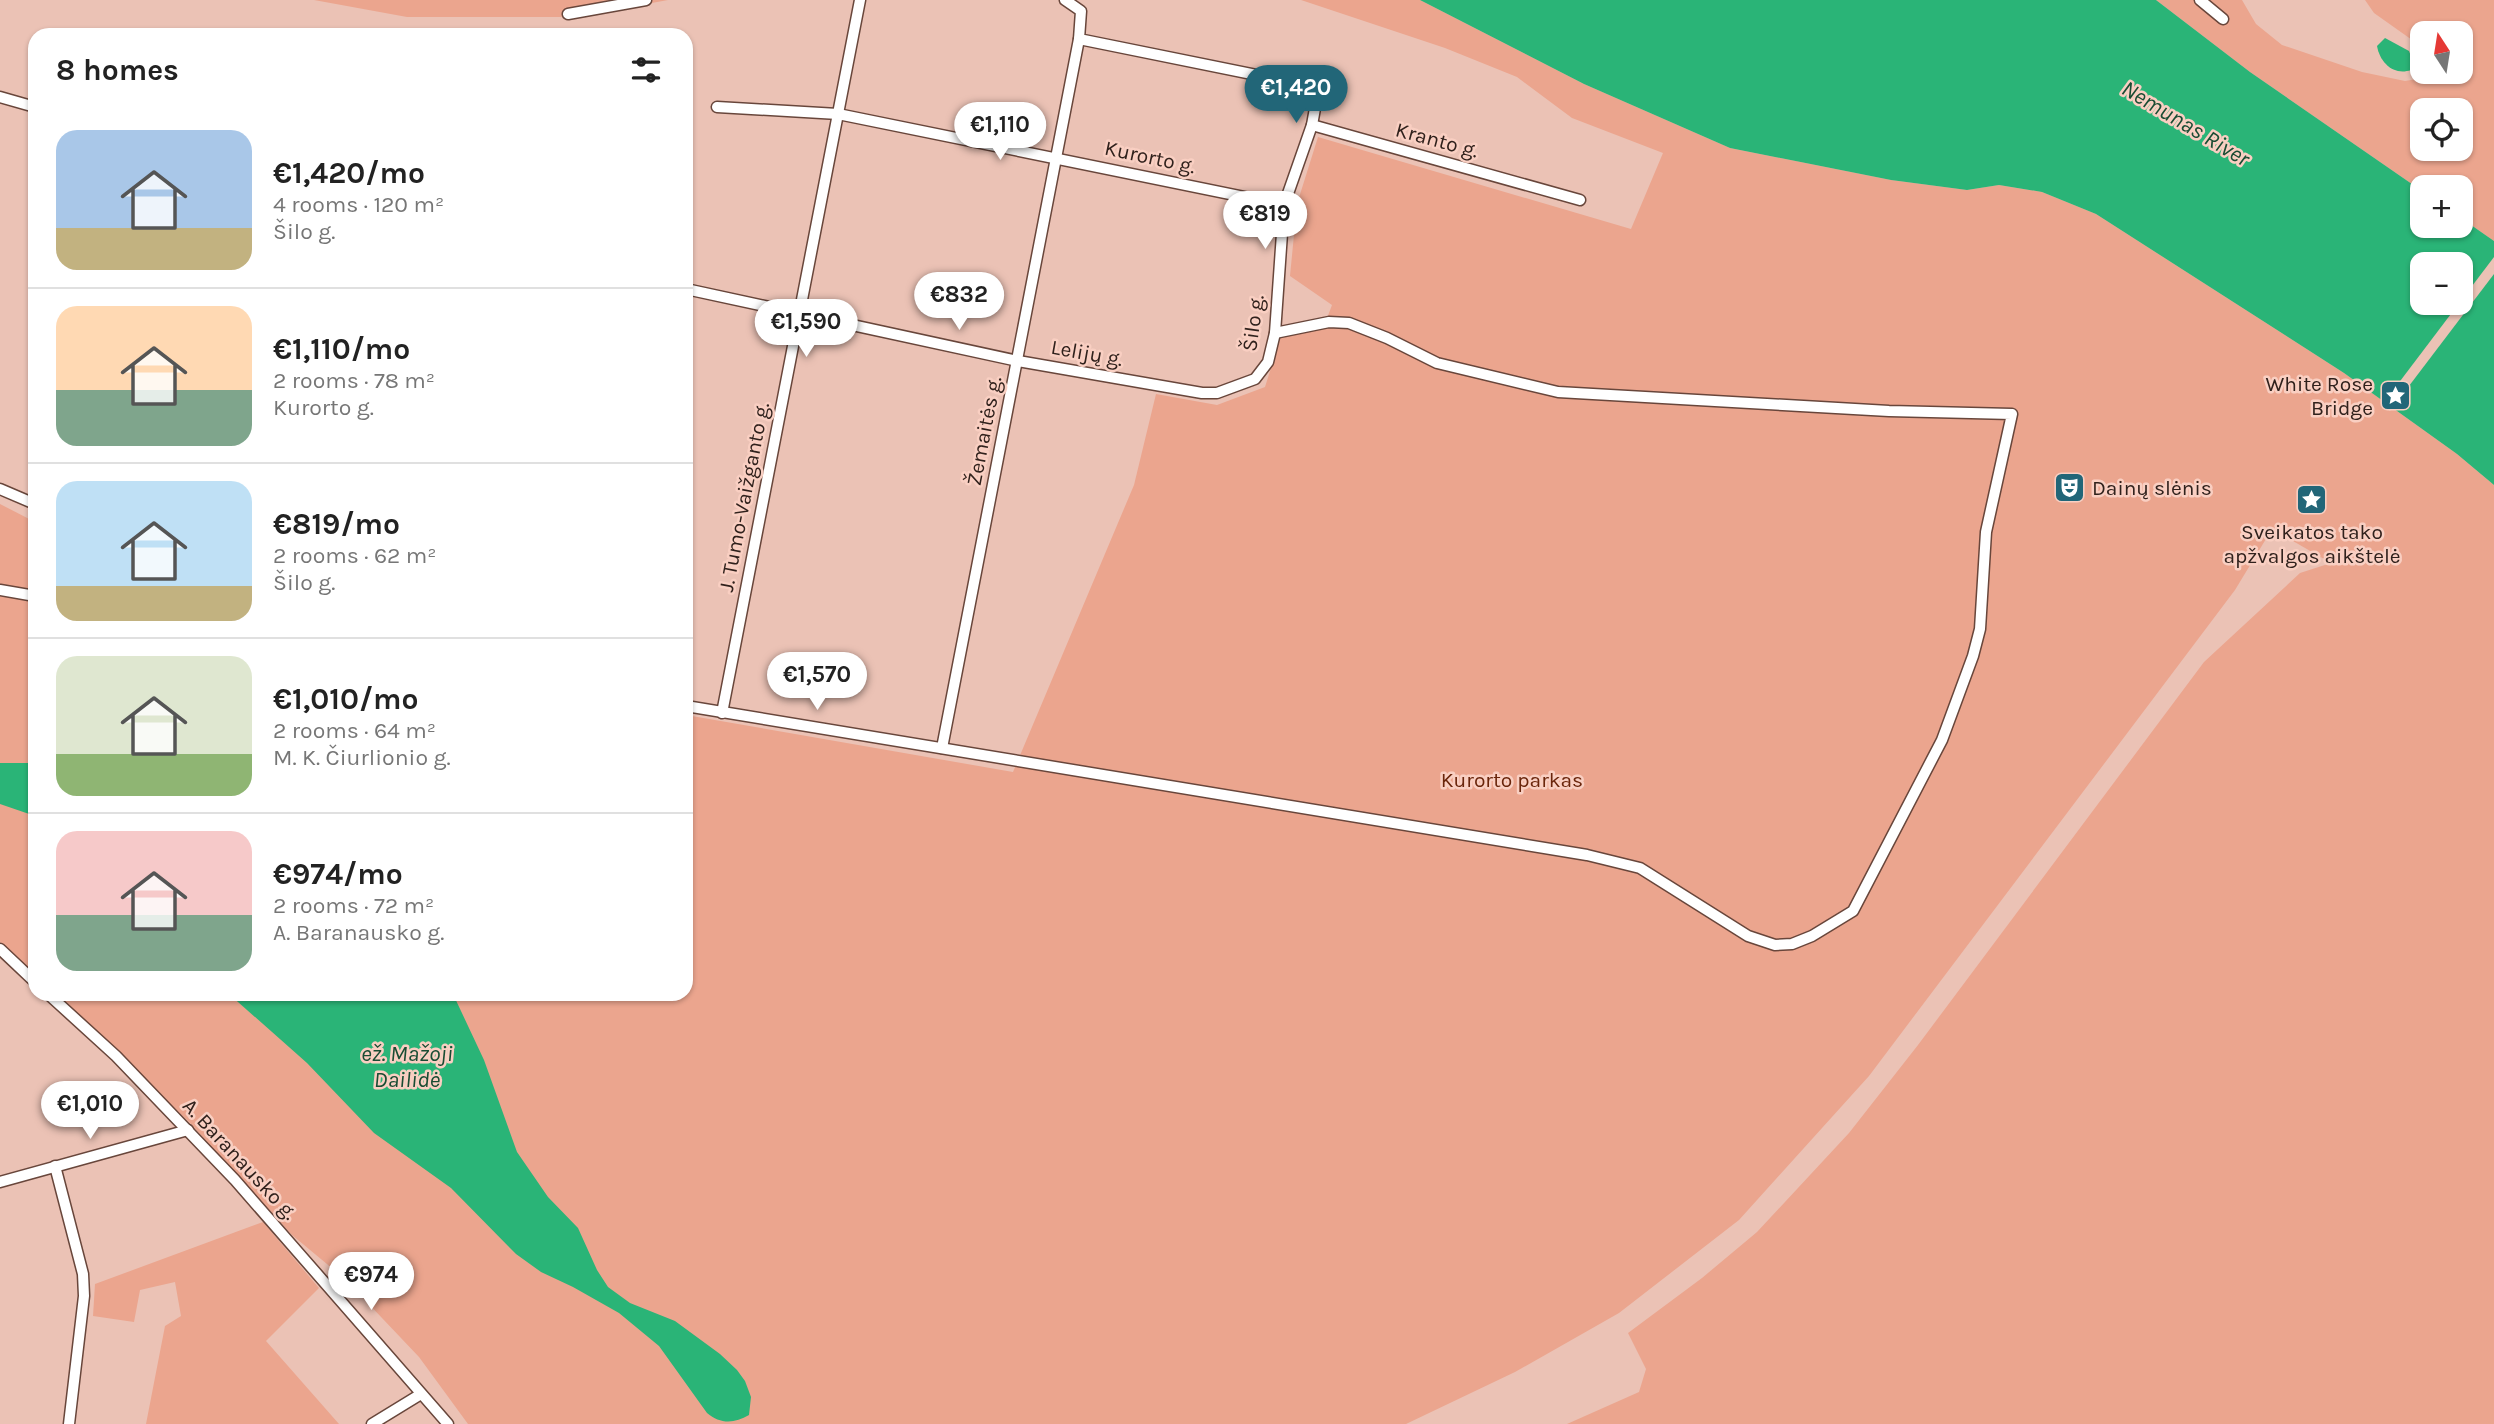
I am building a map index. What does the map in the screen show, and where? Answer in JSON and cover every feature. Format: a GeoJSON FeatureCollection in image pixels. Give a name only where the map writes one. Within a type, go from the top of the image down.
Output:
{"type":"FeatureCollection","features":[{"type":"Feature","properties":{"kind":"street"},"geometry":{"type":"LineString","coordinates":[[568,14],[646,0]]}},
{"type":"Feature","properties":{"kind":"street","name":"J. Tumo-Vaižganto g."},"geometry":{"type":"LineString","coordinates":[[722,713],[860,0]]}},
{"type":"Feature","properties":{"kind":"street"},"geometry":{"type":"LineString","coordinates":[[1065,0],[1081,11],[1079,39],[1301,84],[1317,97],[1312,125]]}},
{"type":"Feature","properties":{"kind":"street"},"geometry":{"type":"LineString","coordinates":[[2200,0],[2223,19]]}},
{"type":"Feature","properties":{"kind":"street","name":"Žemaitės g."},"geometry":{"type":"LineString","coordinates":[[942,748],[1079,39]]}},
{"type":"Feature","properties":{"kind":"street"},"geometry":{"type":"LineString","coordinates":[[0,97],[28,105]]}},
{"type":"Feature","properties":{"kind":"street","name":"Kurorto g."},"geometry":{"type":"LineString","coordinates":[[718,107],[838,114],[1284,205]]}},
{"type":"Feature","properties":{"kind":"street","name":"Kranto g."},"geometry":{"type":"LineString","coordinates":[[1312,125],[1580,200]]}},
{"type":"Feature","properties":{"kind":"street","name":"Šilo g."},"geometry":{"type":"LineString","coordinates":[[1234,388],[1255,379],[1268,362],[1275,333],[1284,205],[1312,125]]}},
{"type":"Feature","properties":{"kind":"street","name":"Lelijų g."},"geometry":{"type":"LineString","coordinates":[[693,291],[1018,360],[1202,393],[1217,393],[1234,388]]}},
{"type":"Feature","properties":{"kind":"street"},"geometry":{"type":"LineString","coordinates":[[693,707],[1587,855],[1640,868],[1748,936],[1775,945],[1792,944],[1812,936],[1853,911],[1942,740],[1973,656],[1980,629],[1986,532],[2012,414],[1889,411],[1558,391],[1437,363],[1349,323],[1329,322],[1275,333]]}},
{"type":"Feature","properties":{"kind":"street"},"geometry":{"type":"LineString","coordinates":[[0,489],[28,501]]}},
{"type":"Feature","properties":{"kind":"street"},"geometry":{"type":"LineString","coordinates":[[0,590],[28,595]]}},
{"type":"Feature","properties":{"kind":"street"},"geometry":{"type":"LineString","coordinates":[[0,949],[28,975]]}},
{"type":"Feature","properties":{"kind":"street","name":"A. Baranausko g."},"geometry":{"type":"LineString","coordinates":[[56,1001],[116,1056],[236,1180],[448,1424]]}},
{"type":"Feature","properties":{"kind":"street"},"geometry":{"type":"LineString","coordinates":[[0,1182],[188,1130]]}},
{"type":"Feature","properties":{"kind":"street"},"geometry":{"type":"LineString","coordinates":[[55,1166],[83,1273],[84,1296],[69,1424]]}},
{"type":"Feature","properties":{"kind":"street"},"geometry":{"type":"LineString","coordinates":[[372,1424],[421,1394]]}},
{"type":"Feature","properties":{"kind":"green space"},"geometry":{"type":"Polygon","coordinates":[[[314,0],[668,0],[576,17],[407,17],[314,0]]]}},
{"type":"Feature","properties":{"kind":"green space","name":"Kurorto parkas"},"geometry":{"type":"Polygon","coordinates":[[[1301,0],[1420,0],[1584,84],[1730,148],[1891,180],[1967,190],[1999,185],[2042,192],[2096,214],[2344,373],[2457,454],[2494,485],[2494,1424],[1567,1424],[1639,1392],[1646,1369],[1628,1333],[1702,1278],[1757,1232],[1849,1133],[1918,1045],[2204,662],[2300,573],[2331,563],[2272,529],[2235,590],[1869,1076],[1739,1220],[1619,1313],[1515,1372],[1406,1424],[468,1424],[419,1357],[345,1279],[292,1235],[189,1122],[62,1001],[693,1001],[693,716],[1013,772],[1134,485],[1156,394],[1217,405],[1265,387],[1281,336],[1326,321],[1332,305],[1290,276],[1297,204],[1318,137],[1631,229],[1663,153],[1572,118],[1517,77],[1445,48],[1301,0]]]}},
{"type":"Feature","properties":{"kind":"green space"},"geometry":{"type":"Polygon","coordinates":[[[2156,0],[2242,0],[2256,24],[2282,45],[2362,72],[2410,80],[2410,84],[2473,84],[2473,21],[2410,21],[2410,38],[2374,13],[2365,0],[2494,0],[2494,241],[2473,226],[2473,175],[2410,175],[2410,183],[2250,72],[2156,0]]]}},
{"type":"Feature","properties":{"kind":"green space"},"geometry":{"type":"Polygon","coordinates":[[[0,504],[28,518],[28,968],[0,942],[0,504]]]}},
{"type":"Feature","properties":{"kind":"green space"},"geometry":{"type":"Polygon","coordinates":[[[263,1222],[319,1288],[266,1341],[339,1424],[146,1424],[165,1326],[181,1316],[175,1282],[140,1290],[134,1322],[93,1316],[95,1284],[263,1222]]]}},
{"type":"Feature","properties":{"kind":"water","name":"Nemunas River"},"geometry":{"type":"Polygon","coordinates":[[[1420,0],[2156,0],[2250,72],[2410,183],[2410,238],[2473,238],[2473,226],[2494,241],[2494,485],[2457,454],[2344,373],[2096,214],[2042,192],[1999,185],[1967,190],[1891,180],[1730,148],[1584,84],[1420,0]]]}},
{"type":"Feature","properties":{"kind":"water"},"geometry":{"type":"Polygon","coordinates":[[[2385,38],[2409,51],[2410,70],[2399,71],[2389,67],[2381,58],[2377,46],[2385,38]]]}},
{"type":"Feature","properties":{"kind":"water"},"geometry":{"type":"Polygon","coordinates":[[[0,763],[28,763],[28,814],[0,804],[0,763]]]}},
{"type":"Feature","properties":{"kind":"water","name":"ež. Mažoji Dailidė"},"geometry":{"type":"Polygon","coordinates":[[[237,1001],[456,1001],[484,1060],[517,1152],[548,1197],[578,1228],[597,1270],[608,1287],[630,1303],[675,1321],[720,1354],[745,1381],[751,1397],[749,1415],[727,1422],[707,1413],[659,1346],[619,1313],[541,1272],[516,1254],[451,1188],[374,1133],[307,1063],[237,1001]]]}},
{"type":"Feature","properties":{"kind":"pier"},"geometry":{"type":"Polygon","coordinates":[[[2494,257],[2494,274],[2473,302],[2473,285],[2494,257]]]}},
{"type":"Feature","properties":{"kind":"pier"},"geometry":{"type":"Polygon","coordinates":[[[2450,315],[2463,315],[2390,411],[2382,405],[2450,315]]]}},
{"type":"Feature","properties":{"kind":"place","name":"White Rose Bridge"},"geometry":{"type":"Point","coordinates":[2396,396]}},
{"type":"Feature","properties":{"kind":"place","name":"Dainų slėnis"},"geometry":{"type":"Point","coordinates":[2069,488]}},
{"type":"Feature","properties":{"kind":"place","name":"Sveikatos tako apžvalgos aikštelė"},"geometry":{"type":"Point","coordinates":[2312,500]}}]}
